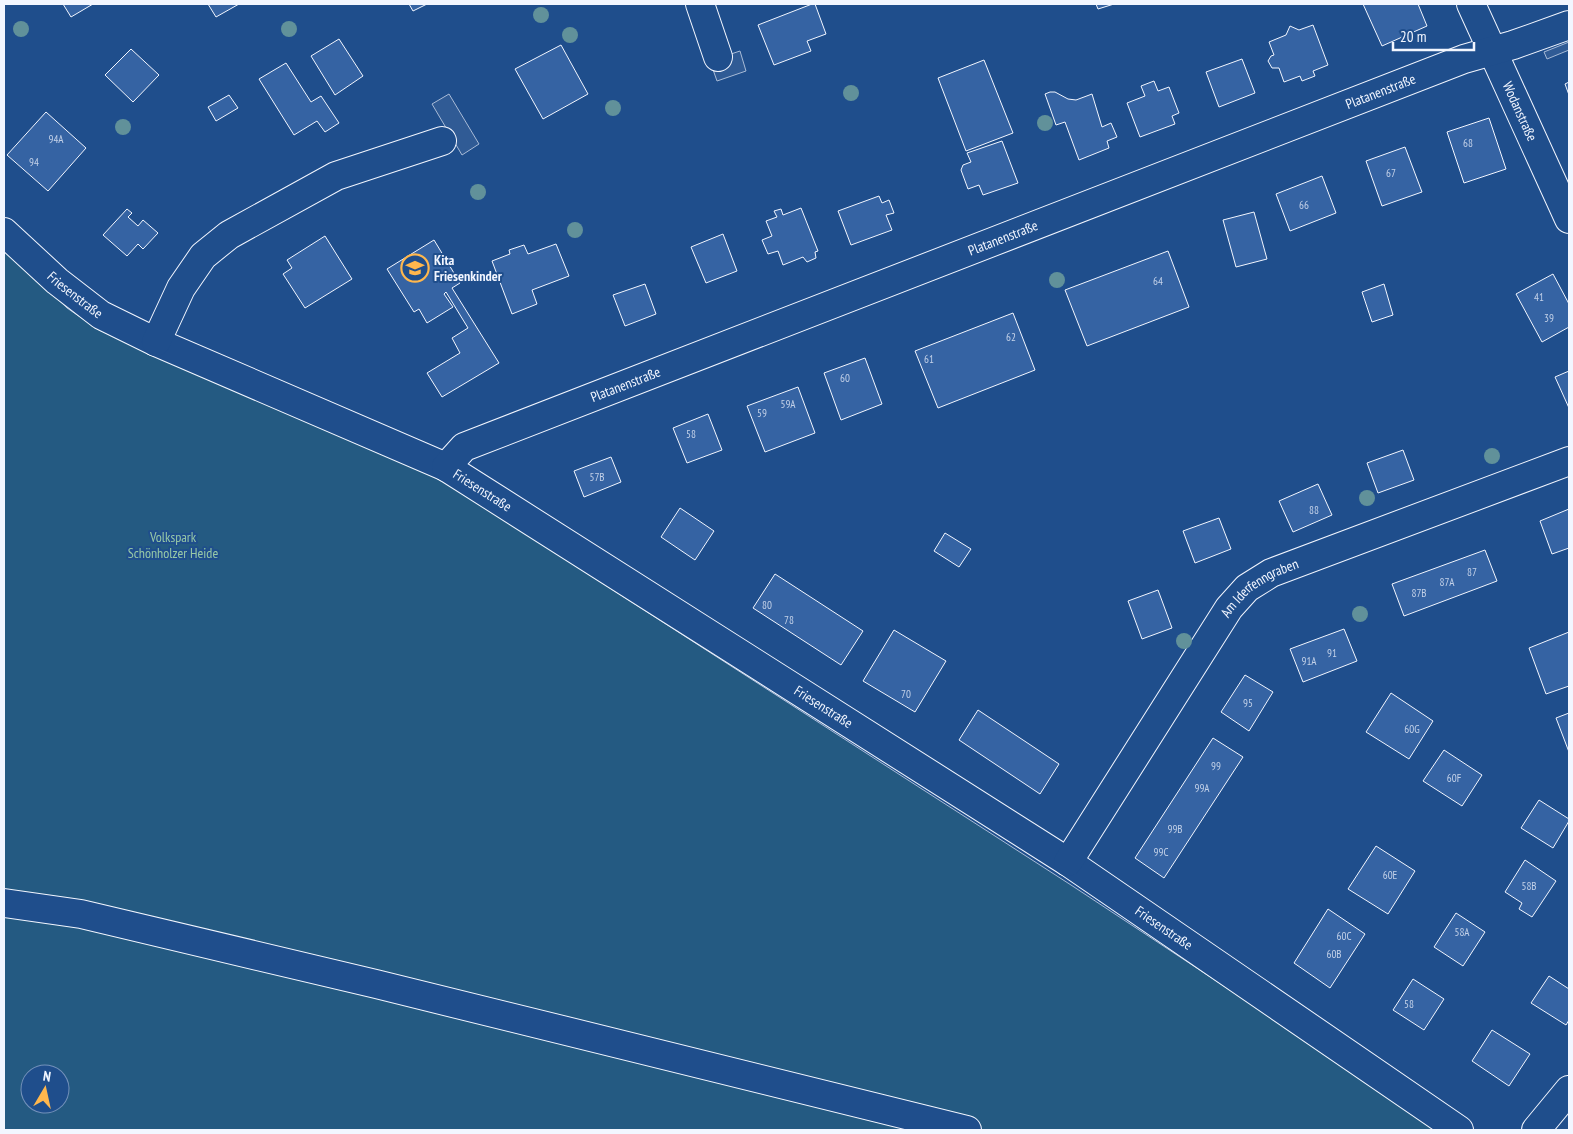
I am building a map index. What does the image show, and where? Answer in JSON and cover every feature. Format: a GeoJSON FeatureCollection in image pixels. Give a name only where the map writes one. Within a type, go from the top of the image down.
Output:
{"type":"FeatureCollection","features":[{"type":"Feature","properties":{"kind":"street"},"geometry":{"type":"LineString","coordinates":[[700,4],[718,57]]}},
{"type":"Feature","properties":{"kind":"street","name":"Wodanstraße"},"geometry":{"type":"LineString","coordinates":[[1471,4],[1569,219]]}},
{"type":"Feature","properties":{"kind":"street","name":"Platanenstraße"},"geometry":{"type":"LineString","coordinates":[[446,467],[464,447],[1464,59],[1569,25]]}},
{"type":"Feature","properties":{"kind":"street"},"geometry":{"type":"LineString","coordinates":[[156,342],[181,288],[203,256],[229,235],[336,176],[442,141]]}},
{"type":"Feature","properties":{"kind":"street","name":"Friesenstraße"},"geometry":{"type":"LineString","coordinates":[[4,232],[57,281],[100,315],[156,342],[446,467],[1068,862],[1459,1130]]}},
{"type":"Feature","properties":{"kind":"street","name":"Am Iderfenngraben"},"geometry":{"type":"LineString","coordinates":[[1068,862],[1229,608],[1247,588],[1272,573],[1569,461]]}},
{"type":"Feature","properties":{"kind":"street"},"geometry":{"type":"LineString","coordinates":[[4,903],[81,914],[385,986],[967,1130]]}},
{"type":"Feature","properties":{"kind":"street"},"geometry":{"type":"LineString","coordinates":[[1536,1130],[1569,1090]]}},
{"type":"Feature","properties":{"kind":"green space","name":"Volkspark Schönholzer Heide"},"geometry":{"type":"Polygon","coordinates":[[[4,247],[67,308],[99,330],[422,467],[1071,885],[1442,1130],[4,1130],[4,247]]]}},
{"type":"Feature","properties":{"kind":"shaded area"},"geometry":{"type":"Polygon","coordinates":[[[1569,42],[1569,50],[1547,59],[1544,52],[1569,42]]]}},
{"type":"Feature","properties":{"kind":"shaded area"},"geometry":{"type":"Polygon","coordinates":[[[740,51],[746,71],[717,81],[710,61],[740,51]]]}},
{"type":"Feature","properties":{"kind":"shaded area"},"geometry":{"type":"Polygon","coordinates":[[[449,94],[479,144],[462,155],[432,104],[449,94]]]}},
{"type":"Feature","properties":{"kind":"building"},"geometry":{"type":"Polygon","coordinates":[[[63,4],[93,4],[71,17],[63,4]]]}},
{"type":"Feature","properties":{"kind":"building"},"geometry":{"type":"Polygon","coordinates":[[[208,4],[239,4],[216,17],[208,4]]]}},
{"type":"Feature","properties":{"kind":"building"},"geometry":{"type":"Polygon","coordinates":[[[409,4],[427,4],[413,11],[409,4]]]}},
{"type":"Feature","properties":{"kind":"building"},"geometry":{"type":"Polygon","coordinates":[[[815,4],[826,34],[807,41],[811,51],[774,65],[758,25],[815,4]]]}},
{"type":"Feature","properties":{"kind":"building"},"geometry":{"type":"Polygon","coordinates":[[[1096,4],[1114,4],[1098,9],[1096,4]]]}},
{"type":"Feature","properties":{"kind":"building"},"geometry":{"type":"Polygon","coordinates":[[[1363,4],[1418,4],[1427,26],[1382,46],[1363,4]]]}},
{"type":"Feature","properties":{"kind":"building"},"geometry":{"type":"Polygon","coordinates":[[[1313,25],[1328,65],[1313,71],[1315,76],[1302,81],[1300,76],[1284,82],[1279,68],[1272,68],[1268,61],[1274,55],[1269,42],[1286,35],[1290,26],[1299,30],[1313,25]]]}},
{"type":"Feature","properties":{"kind":"building"},"geometry":{"type":"Polygon","coordinates":[[[339,39],[363,76],[335,95],[311,56],[339,39]]]}},
{"type":"Feature","properties":{"kind":"building"},"geometry":{"type":"Polygon","coordinates":[[[561,45],[588,94],[543,119],[515,69],[561,45]]]}},
{"type":"Feature","properties":{"kind":"building"},"geometry":{"type":"Polygon","coordinates":[[[131,49],[159,75],[133,102],[105,75],[131,49]]]}},
{"type":"Feature","properties":{"kind":"building"},"geometry":{"type":"Polygon","coordinates":[[[1242,59],[1255,93],[1219,107],[1206,72],[1242,59]]]}},
{"type":"Feature","properties":{"kind":"building"},"geometry":{"type":"Polygon","coordinates":[[[984,60],[1013,133],[966,151],[938,78],[984,60]]]}},
{"type":"Feature","properties":{"kind":"building"},"geometry":{"type":"Polygon","coordinates":[[[286,63],[311,102],[321,96],[339,123],[325,132],[317,121],[294,135],[259,79],[286,63]]]}},
{"type":"Feature","properties":{"kind":"building"},"geometry":{"type":"Polygon","coordinates":[[[1154,81],[1158,91],[1169,87],[1179,113],[1172,116],[1175,124],[1140,137],[1127,103],[1145,96],[1141,86],[1154,81]]]}},
{"type":"Feature","properties":{"kind":"building"},"geometry":{"type":"Polygon","coordinates":[[[1569,82],[1569,95],[1565,84],[1569,82]]]}},
{"type":"Feature","properties":{"kind":"building"},"geometry":{"type":"Polygon","coordinates":[[[1050,92],[1076,100],[1092,94],[1102,127],[1111,123],[1117,137],[1107,141],[1109,148],[1079,160],[1065,122],[1056,125],[1045,94],[1050,92]]]}},
{"type":"Feature","properties":{"kind":"building"},"geometry":{"type":"Polygon","coordinates":[[[229,95],[238,108],[216,121],[208,107],[229,95]]]}},
{"type":"Feature","properties":{"kind":"building"},"geometry":{"type":"Polygon","coordinates":[[[46,112],[86,148],[48,191],[7,155],[46,112]]]}},
{"type":"Feature","properties":{"kind":"building"},"geometry":{"type":"Polygon","coordinates":[[[1489,118],[1506,169],[1464,183],[1447,132],[1489,118]]]}},
{"type":"Feature","properties":{"kind":"building"},"geometry":{"type":"Polygon","coordinates":[[[1002,141],[1018,183],[983,195],[979,185],[968,189],[961,170],[963,165],[971,162],[967,153],[1002,141]]]}},
{"type":"Feature","properties":{"kind":"building"},"geometry":{"type":"Polygon","coordinates":[[[1405,147],[1422,192],[1382,206],[1366,161],[1405,147]]]}},
{"type":"Feature","properties":{"kind":"building"},"geometry":{"type":"Polygon","coordinates":[[[1322,176],[1336,213],[1290,231],[1276,194],[1322,176]]]}},
{"type":"Feature","properties":{"kind":"building"},"geometry":{"type":"Polygon","coordinates":[[[879,196],[882,203],[889,200],[894,213],[886,215],[892,230],[851,245],[838,211],[879,196]]]}},
{"type":"Feature","properties":{"kind":"building"},"geometry":{"type":"Polygon","coordinates":[[[801,208],[818,251],[815,252],[816,258],[807,262],[803,257],[783,265],[778,251],[768,254],[762,240],[772,236],[766,221],[777,217],[774,211],[781,209],[783,215],[801,208]]]}},
{"type":"Feature","properties":{"kind":"building"},"geometry":{"type":"Polygon","coordinates":[[[127,209],[132,213],[128,217],[138,226],[143,220],[158,233],[143,249],[138,244],[127,256],[103,235],[127,209]]]}},
{"type":"Feature","properties":{"kind":"building"},"geometry":{"type":"Polygon","coordinates":[[[1254,212],[1267,259],[1236,267],[1223,220],[1254,212]]]}},
{"type":"Feature","properties":{"kind":"building"},"geometry":{"type":"Polygon","coordinates":[[[723,234],[737,271],[706,283],[691,247],[723,234]]]}},
{"type":"Feature","properties":{"kind":"building"},"geometry":{"type":"Polygon","coordinates":[[[325,236],[352,279],[305,308],[283,274],[292,268],[287,260],[325,236]]]}},
{"type":"Feature","properties":{"kind":"building"},"geometry":{"type":"Polygon","coordinates":[[[434,240],[460,283],[452,288],[499,363],[442,397],[427,373],[460,353],[452,338],[468,328],[446,292],[444,294],[453,307],[427,323],[419,309],[414,312],[387,269],[434,240]]]}},
{"type":"Feature","properties":{"kind":"building"},"geometry":{"type":"Polygon","coordinates":[[[556,244],[569,276],[532,290],[537,304],[512,314],[492,261],[510,254],[509,250],[524,245],[528,254],[556,244]]]}},
{"type":"Feature","properties":{"kind":"building"},"geometry":{"type":"Polygon","coordinates":[[[1168,251],[1189,307],[1087,346],[1065,290],[1168,251]]]}},
{"type":"Feature","properties":{"kind":"building"},"geometry":{"type":"Polygon","coordinates":[[[1553,274],[1569,304],[1569,327],[1542,342],[1516,294],[1553,274]]]}},
{"type":"Feature","properties":{"kind":"building"},"geometry":{"type":"Polygon","coordinates":[[[645,284],[656,314],[625,326],[613,295],[645,284]]]}},
{"type":"Feature","properties":{"kind":"building"},"geometry":{"type":"Polygon","coordinates":[[[1384,284],[1393,315],[1372,322],[1362,292],[1384,284]]]}},
{"type":"Feature","properties":{"kind":"building"},"geometry":{"type":"Polygon","coordinates":[[[1013,313],[1035,370],[938,408],[915,351],[1013,313]]]}},
{"type":"Feature","properties":{"kind":"building"},"geometry":{"type":"Polygon","coordinates":[[[865,358],[882,404],[841,420],[824,373],[865,358]]]}},
{"type":"Feature","properties":{"kind":"building"},"geometry":{"type":"Polygon","coordinates":[[[1569,371],[1569,408],[1555,377],[1569,371]]]}},
{"type":"Feature","properties":{"kind":"building"},"geometry":{"type":"Polygon","coordinates":[[[798,387],[815,433],[765,452],[747,406],[798,387]]]}},
{"type":"Feature","properties":{"kind":"building"},"geometry":{"type":"Polygon","coordinates":[[[708,414],[722,450],[687,463],[673,428],[708,414]]]}},
{"type":"Feature","properties":{"kind":"building"},"geometry":{"type":"Polygon","coordinates":[[[1403,450],[1414,480],[1378,493],[1367,463],[1403,450]]]}},
{"type":"Feature","properties":{"kind":"building"},"geometry":{"type":"Polygon","coordinates":[[[611,457],[621,482],[584,497],[574,471],[611,457]]]}},
{"type":"Feature","properties":{"kind":"building"},"geometry":{"type":"Polygon","coordinates":[[[1318,484],[1332,515],[1293,532],[1279,501],[1318,484]]]}},
{"type":"Feature","properties":{"kind":"building"},"geometry":{"type":"Polygon","coordinates":[[[680,508],[714,531],[695,560],[661,537],[680,508]]]}},
{"type":"Feature","properties":{"kind":"building"},"geometry":{"type":"Polygon","coordinates":[[[1569,509],[1569,548],[1552,554],[1540,521],[1569,509]]]}},
{"type":"Feature","properties":{"kind":"building"},"geometry":{"type":"Polygon","coordinates":[[[1219,518],[1231,549],[1195,563],[1183,531],[1219,518]]]}},
{"type":"Feature","properties":{"kind":"building"},"geometry":{"type":"Polygon","coordinates":[[[945,533],[971,549],[959,567],[934,551],[945,533]]]}},
{"type":"Feature","properties":{"kind":"building"},"geometry":{"type":"Polygon","coordinates":[[[1485,550],[1497,581],[1404,616],[1392,584],[1485,550]]]}},
{"type":"Feature","properties":{"kind":"building"},"geometry":{"type":"Polygon","coordinates":[[[775,574],[863,631],[841,665],[753,608],[775,574]]]}},
{"type":"Feature","properties":{"kind":"building"},"geometry":{"type":"Polygon","coordinates":[[[1158,590],[1172,628],[1142,639],[1128,601],[1158,590]]]}},
{"type":"Feature","properties":{"kind":"building"},"geometry":{"type":"Polygon","coordinates":[[[1344,629],[1357,661],[1303,682],[1290,649],[1344,629]]]}},
{"type":"Feature","properties":{"kind":"building"},"geometry":{"type":"Polygon","coordinates":[[[894,630],[946,661],[915,712],[863,681],[894,630]]]}},
{"type":"Feature","properties":{"kind":"building"},"geometry":{"type":"Polygon","coordinates":[[[1569,632],[1569,686],[1546,694],[1529,648],[1569,632]]]}},
{"type":"Feature","properties":{"kind":"building"},"geometry":{"type":"Polygon","coordinates":[[[1245,675],[1273,692],[1249,731],[1221,712],[1245,675]]]}},
{"type":"Feature","properties":{"kind":"building"},"geometry":{"type":"Polygon","coordinates":[[[1391,693],[1433,721],[1409,759],[1366,732],[1391,693]]]}},
{"type":"Feature","properties":{"kind":"building"},"geometry":{"type":"Polygon","coordinates":[[[978,710],[1059,764],[1040,794],[959,740],[978,710]]]}},
{"type":"Feature","properties":{"kind":"building"},"geometry":{"type":"Polygon","coordinates":[[[1569,713],[1569,752],[1556,718],[1569,713]]]}},
{"type":"Feature","properties":{"kind":"building"},"geometry":{"type":"Polygon","coordinates":[[[1213,738],[1243,757],[1164,878],[1135,858],[1213,738]]]}},
{"type":"Feature","properties":{"kind":"building"},"geometry":{"type":"Polygon","coordinates":[[[1444,750],[1482,775],[1462,806],[1423,781],[1444,750]]]}},
{"type":"Feature","properties":{"kind":"building"},"geometry":{"type":"Polygon","coordinates":[[[1539,800],[1569,819],[1553,848],[1521,828],[1539,800]]]}},
{"type":"Feature","properties":{"kind":"building"},"geometry":{"type":"Polygon","coordinates":[[[1376,846],[1415,871],[1388,914],[1348,889],[1376,846]]]}},
{"type":"Feature","properties":{"kind":"building"},"geometry":{"type":"Polygon","coordinates":[[[1525,860],[1556,881],[1532,917],[1519,909],[1522,903],[1505,892],[1525,860]]]}},
{"type":"Feature","properties":{"kind":"building"},"geometry":{"type":"Polygon","coordinates":[[[1328,909],[1365,934],[1330,988],[1294,963],[1328,909]]]}},
{"type":"Feature","properties":{"kind":"building"},"geometry":{"type":"Polygon","coordinates":[[[1456,913],[1485,932],[1463,966],[1434,947],[1456,913]]]}},
{"type":"Feature","properties":{"kind":"building"},"geometry":{"type":"Polygon","coordinates":[[[1549,976],[1569,989],[1569,1020],[1566,1025],[1531,1003],[1549,976]]]}},
{"type":"Feature","properties":{"kind":"building"},"geometry":{"type":"Polygon","coordinates":[[[1413,979],[1444,999],[1424,1030],[1393,1010],[1413,979]]]}},
{"type":"Feature","properties":{"kind":"building"},"geometry":{"type":"Polygon","coordinates":[[[1492,1030],[1530,1054],[1509,1086],[1472,1061],[1492,1030]]]}},
{"type":"Feature","properties":{"kind":"place","name":"Kita Friesenkinder"},"geometry":{"type":"Point","coordinates":[415,268]}}]}
